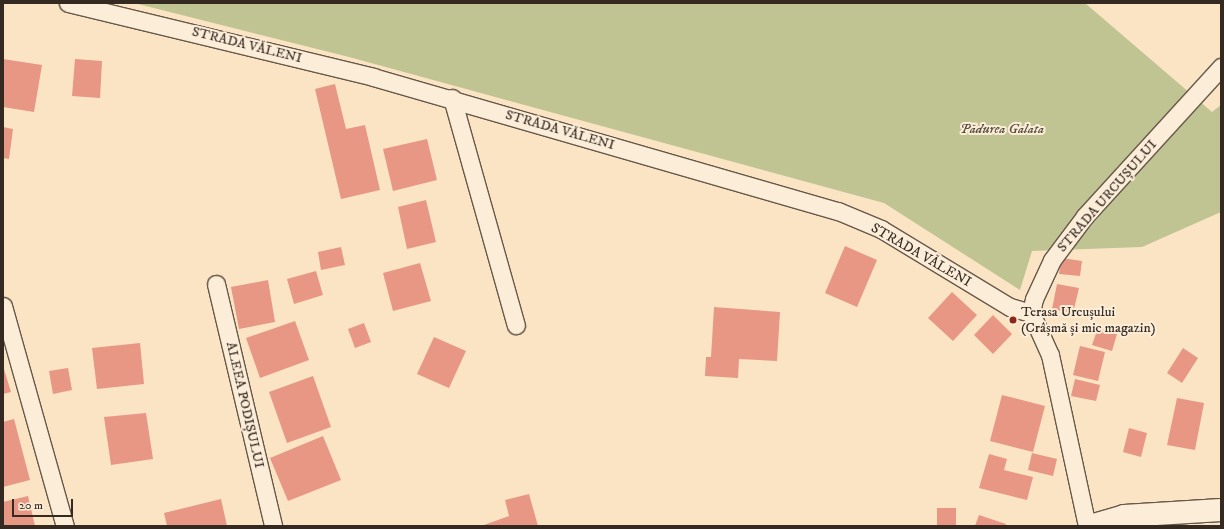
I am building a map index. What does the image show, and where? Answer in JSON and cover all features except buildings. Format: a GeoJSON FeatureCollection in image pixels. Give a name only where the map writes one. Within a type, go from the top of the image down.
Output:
{"type":"FeatureCollection","features":[{"type":"Feature","properties":{"kind":"main road"},"geometry":{"type":"LineString","coordinates":[[1089,526],[1124,516],[1221,510]]}},
{"type":"Feature","properties":{"kind":"street","name":"STRADA VĂLENI"},"geometry":{"type":"LineString","coordinates":[[68,3],[154,21],[452,98],[838,211],[881,229],[1010,307],[1031,313]]}},
{"type":"Feature","properties":{"kind":"street","name":"STRADA URCUȘULUI"},"geometry":{"type":"LineString","coordinates":[[1031,313],[1052,260],[1076,228],[1221,67]]}},
{"type":"Feature","properties":{"kind":"street"},"geometry":{"type":"LineString","coordinates":[[452,98],[516,325]]}},
{"type":"Feature","properties":{"kind":"street","name":"ALEEA PODIȘULUI"},"geometry":{"type":"LineString","coordinates":[[216,284],[273,526]]}},
{"type":"Feature","properties":{"kind":"street"},"geometry":{"type":"LineString","coordinates":[[3,306],[65,526]]}},
{"type":"Feature","properties":{"kind":"street"},"geometry":{"type":"LineString","coordinates":[[1031,313],[1050,355],[1089,526]]}},
{"type":"Feature","properties":{"kind":"green space","name":"Pădurea Galata"},"geometry":{"type":"Polygon","coordinates":[[[134,3],[1085,3],[1212,112],[1221,105],[1221,212],[1142,247],[1032,251],[1020,290],[884,203],[349,57],[134,3]]]}},
{"type":"Feature","properties":{"kind":"place","name":"Terasa Urcușului (Crâșmă și mic magazin)"},"geometry":{"type":"Point","coordinates":[1013,320]}}]}
